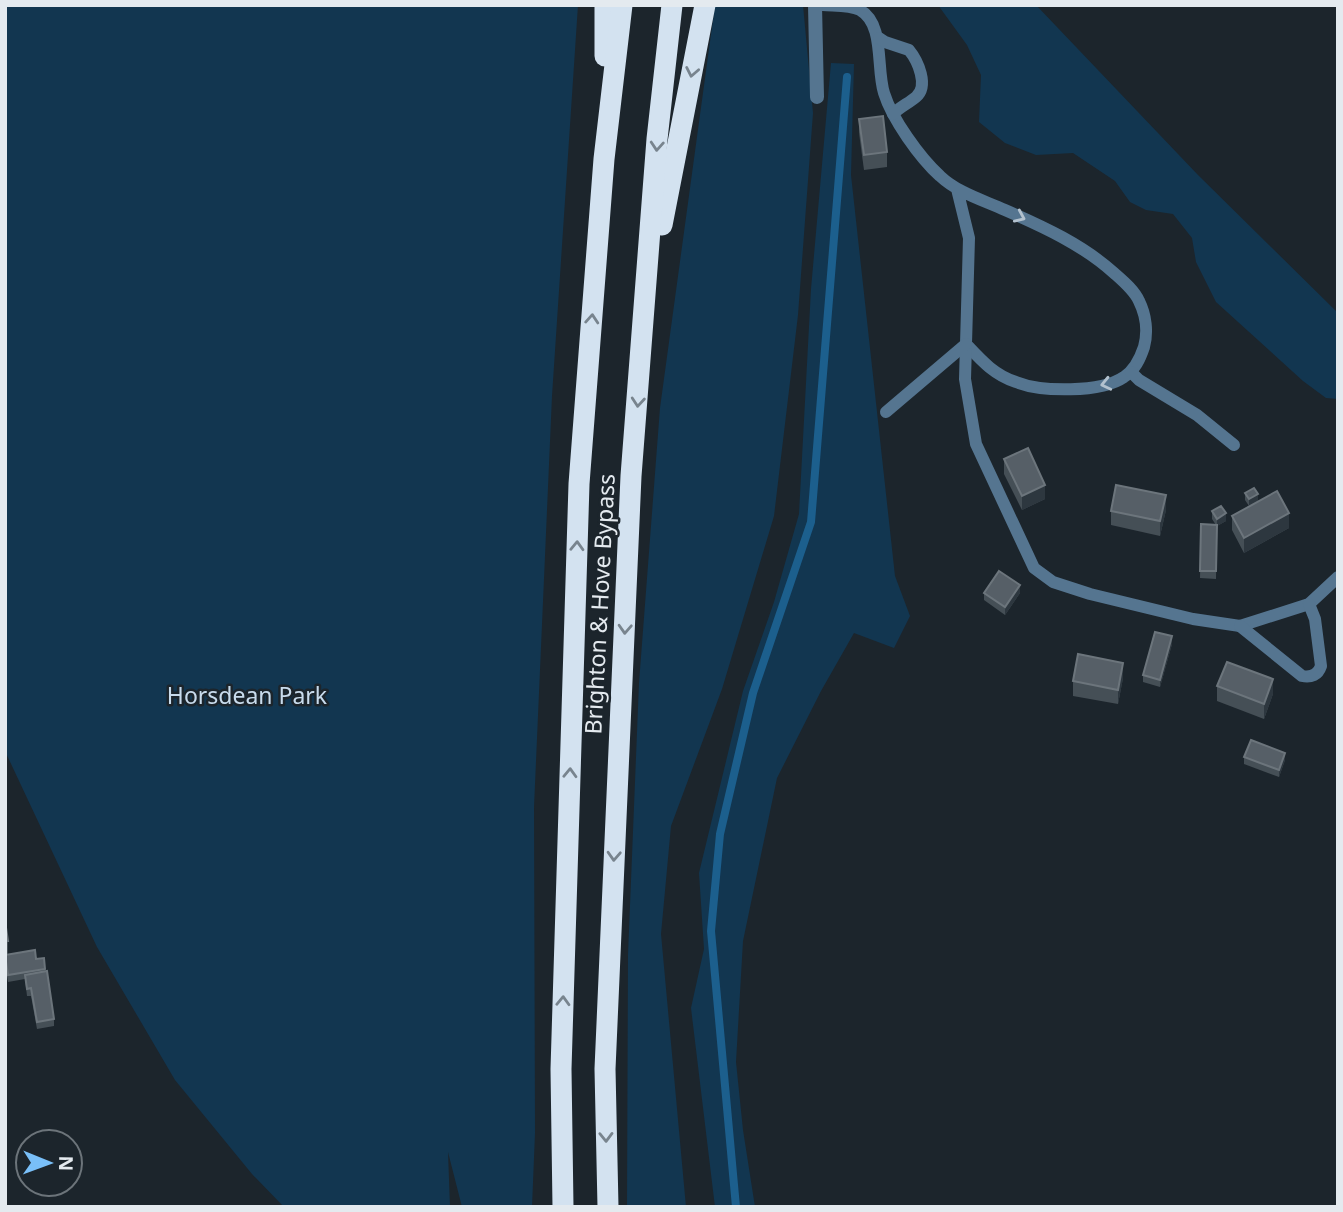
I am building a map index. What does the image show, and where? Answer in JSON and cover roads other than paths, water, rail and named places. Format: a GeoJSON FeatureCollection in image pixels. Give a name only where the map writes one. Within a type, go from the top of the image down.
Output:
{"type":"FeatureCollection","features":[{"type":"Feature","properties":{"kind":"highway"},"geometry":{"type":"LineString","coordinates":[[604,159],[605,5]]}},
{"type":"Feature","properties":{"kind":"highway","name":"Brighton & Hove Bypass"},"geometry":{"type":"LineString","coordinates":[[563,1207],[561,1069],[579,484],[604,159],[622,5]]}},
{"type":"Feature","properties":{"kind":"highway","name":"Brighton & Hove Bypass"},"geometry":{"type":"LineString","coordinates":[[608,1207],[605,1069],[631,476],[646,309],[657,139],[672,5]]}},
{"type":"Feature","properties":{"kind":"highway"},"geometry":{"type":"LineString","coordinates":[[646,309],[705,5]]}},
{"type":"Feature","properties":{"kind":"street"},"geometry":{"type":"LineString","coordinates":[[816,5],[817,97]]}},
{"type":"Feature","properties":{"kind":"lane"},"geometry":{"type":"LineString","coordinates":[[823,5],[860,10],[868,18],[879,38],[909,50],[921,74],[922,83],[919,94],[893,114]]}},
{"type":"Feature","properties":{"kind":"lane"},"geometry":{"type":"LineString","coordinates":[[879,38],[879,71],[887,101],[893,114],[939,175],[957,189],[1051,230],[1099,260],[1129,287],[1139,300],[1146,320],[1146,338],[1141,356],[1130,372],[1122,379],[1100,386],[1068,390],[1018,383],[985,365],[966,344]]}},
{"type":"Feature","properties":{"kind":"lane"},"geometry":{"type":"LineString","coordinates":[[957,189],[969,238],[965,379],[976,443],[1034,568],[1060,585],[1090,594],[1193,619],[1240,626],[1309,604],[1338,577]]}},
{"type":"Feature","properties":{"kind":"lane"},"geometry":{"type":"LineString","coordinates":[[886,412],[966,344]]}},
{"type":"Feature","properties":{"kind":"lane"},"geometry":{"type":"LineString","coordinates":[[1130,372],[1197,415],[1234,445]]}},
{"type":"Feature","properties":{"kind":"lane"},"geometry":{"type":"LineString","coordinates":[[1240,626],[1302,676],[1311,677],[1318,673],[1321,666],[1315,620],[1309,604]]}},
{"type":"Feature","properties":{"kind":"waterway"},"geometry":{"type":"LineString","coordinates":[[736,1207],[711,931],[720,834],[753,693],[811,522],[847,77]]}},
{"type":"Feature","properties":{"kind":"park label","name":"Horsdean Park"},"geometry":{"type":"Point","coordinates":[247,696]}}]}
